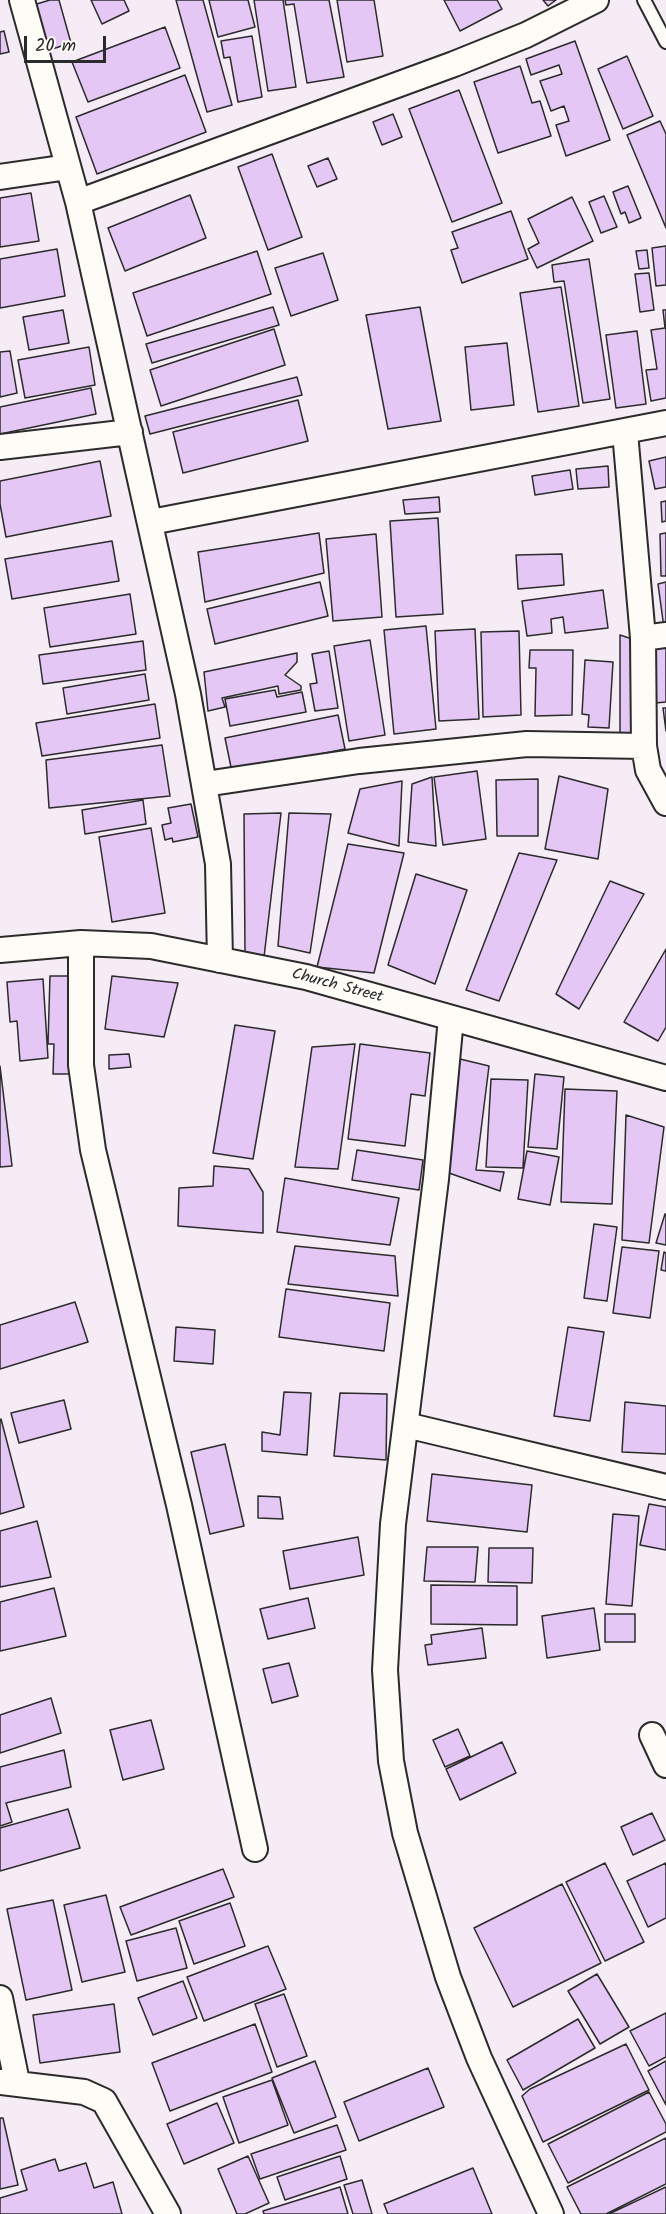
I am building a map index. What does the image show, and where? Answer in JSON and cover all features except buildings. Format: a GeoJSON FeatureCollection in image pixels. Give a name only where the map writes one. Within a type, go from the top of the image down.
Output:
{"type":"FeatureCollection","features":[{"type":"Feature","properties":{"kind":"street"},"geometry":{"type":"LineString","coordinates":[[22,0],[78,202],[151,522],[205,784],[218,864],[220,960]]}},
{"type":"Feature","properties":{"kind":"street"},"geometry":{"type":"LineString","coordinates":[[78,202],[454,64],[526,35],[596,0]]}},
{"type":"Feature","properties":{"kind":"street"},"geometry":{"type":"LineString","coordinates":[[0,177],[68,167]]}},
{"type":"Feature","properties":{"kind":"street"},"geometry":{"type":"LineString","coordinates":[[151,522],[666,423]]}},
{"type":"Feature","properties":{"kind":"street"},"geometry":{"type":"LineString","coordinates":[[0,447],[130,432]]}},
{"type":"Feature","properties":{"kind":"street"},"geometry":{"type":"LineString","coordinates":[[625,432],[654,637],[644,746],[648,770],[666,803]]}},
{"type":"Feature","properties":{"kind":"street"},"geometry":{"type":"LineString","coordinates":[[205,784],[359,761],[528,744],[644,746]]}},
{"type":"Feature","properties":{"kind":"street"},"geometry":{"type":"LineString","coordinates":[[81,943],[81,1065],[93,1150],[179,1505],[255,1849]]}},
{"type":"Feature","properties":{"kind":"street","name":"Church Street"},"geometry":{"type":"LineString","coordinates":[[0,950],[81,943],[152,946],[306,977],[666,1078]]}},
{"type":"Feature","properties":{"kind":"street"},"geometry":{"type":"LineString","coordinates":[[451,1018],[436,1179],[393,1524],[385,1670],[391,1761],[405,1833],[448,1977],[480,2058],[551,2214]]}},
{"type":"Feature","properties":{"kind":"street"},"geometry":{"type":"LineString","coordinates":[[406,1425],[666,1487]]}},
{"type":"Feature","properties":{"kind":"street"},"geometry":{"type":"LineString","coordinates":[[652,1735],[666,1765]]}},
{"type":"Feature","properties":{"kind":"street"},"geometry":{"type":"LineString","coordinates":[[0,1998],[8,2082],[84,2092],[104,2101],[168,2214]]}},
{"type":"Feature","properties":{"kind":"lane"},"geometry":{"type":"LineString","coordinates":[[644,0],[666,42]]}}]}
